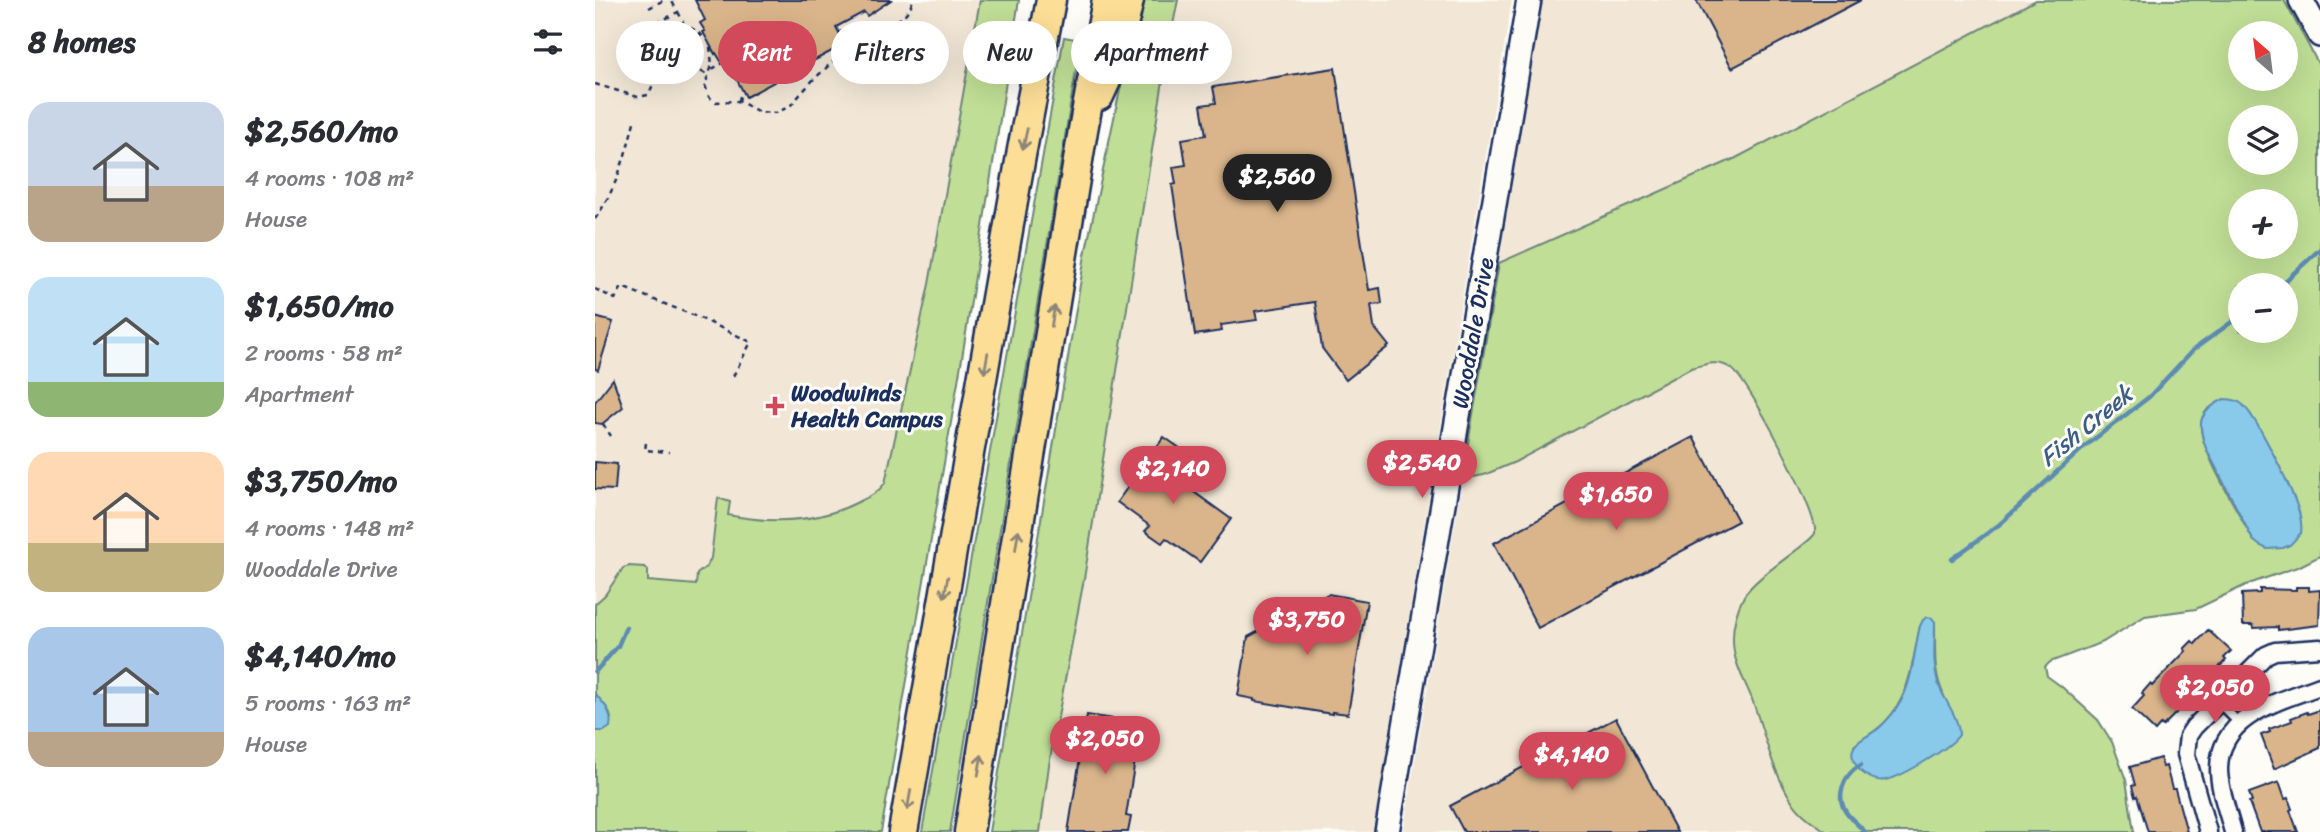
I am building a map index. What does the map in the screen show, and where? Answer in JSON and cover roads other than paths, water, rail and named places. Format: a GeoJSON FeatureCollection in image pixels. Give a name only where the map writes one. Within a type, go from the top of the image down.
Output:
{"type":"FeatureCollection","features":[{"type":"Feature","properties":{"kind":"highway"},"geometry":{"type":"LineString","coordinates":[[1034,93],[1036,0]]}},
{"type":"Feature","properties":{"kind":"highway"},"geometry":{"type":"LineString","coordinates":[[903,832],[1022,150],[1051,0]]}},
{"type":"Feature","properties":{"kind":"highway"},"geometry":{"type":"LineString","coordinates":[[969,832],[1083,130],[1107,0]]}},
{"type":"Feature","properties":{"kind":"highway"},"geometry":{"type":"LineString","coordinates":[[1083,130],[1115,61],[1129,0]]}},
{"type":"Feature","properties":{"kind":"street","name":"Wooddale Drive"},"geometry":{"type":"LineString","coordinates":[[1387,832],[1529,0]]}},
{"type":"Feature","properties":{"kind":"street"},"geometry":{"type":"LineString","coordinates":[[2301,0],[2320,35]]}},
{"type":"Feature","properties":{"kind":"street"},"geometry":{"type":"LineString","coordinates":[[2208,832],[2186,754],[2186,744],[2194,727],[2266,655],[2275,651],[2320,648]]}},
{"type":"Feature","properties":{"kind":"street"},"geometry":{"type":"LineString","coordinates":[[2233,832],[2219,766],[2229,737],[2239,723],[2259,708],[2320,686]]}},
{"type":"Feature","properties":{"kind":"lane"},"geometry":{"type":"LineString","coordinates":[[2218,702],[2239,723]]}},
{"type":"Feature","properties":{"kind":"lane"},"geometry":{"type":"LineString","coordinates":[[2201,808],[2225,802]]}},
{"type":"Feature","properties":{"kind":"water"},"geometry":{"type":"Polygon","coordinates":[[[2224,399],[2240,402],[2258,426],[2275,456],[2299,512],[2301,533],[2290,545],[2283,548],[2267,549],[2253,540],[2206,448],[2201,432],[2202,419],[2209,409],[2224,399]]]}},
{"type":"Feature","properties":{"kind":"water"},"geometry":{"type":"Polygon","coordinates":[[[1927,617],[1935,622],[1934,660],[1938,683],[1957,721],[1959,735],[1914,768],[1893,778],[1876,780],[1858,767],[1852,752],[1860,740],[1883,725],[1900,704],[1908,683],[1920,626],[1927,617]]]}},
{"type":"Feature","properties":{"kind":"water"},"geometry":{"type":"Polygon","coordinates":[[[595,694],[610,717],[610,727],[604,731],[595,731],[595,694]]]}},
{"type":"Feature","properties":{"kind":"waterway","name":"Fish Creek"},"geometry":{"type":"LineString","coordinates":[[2294,273],[2320,249]]}},
{"type":"Feature","properties":{"kind":"waterway","name":"Fish Creek"},"geometry":{"type":"LineString","coordinates":[[1952,559],[2000,524],[2084,447],[2149,397],[2193,350],[2228,325]]}},
{"type":"Feature","properties":{"kind":"waterway"},"geometry":{"type":"LineString","coordinates":[[595,672],[618,646],[626,627]]}},
{"type":"Feature","properties":{"kind":"waterway","name":"Fish Creek"},"geometry":{"type":"LineString","coordinates":[[1861,765],[1849,775],[1841,794],[1848,815],[1865,832]]}},
{"type":"Feature","properties":{"kind":"place","name":"Woodwinds Health Campus"},"geometry":{"type":"Point","coordinates":[775,406]}}]}
